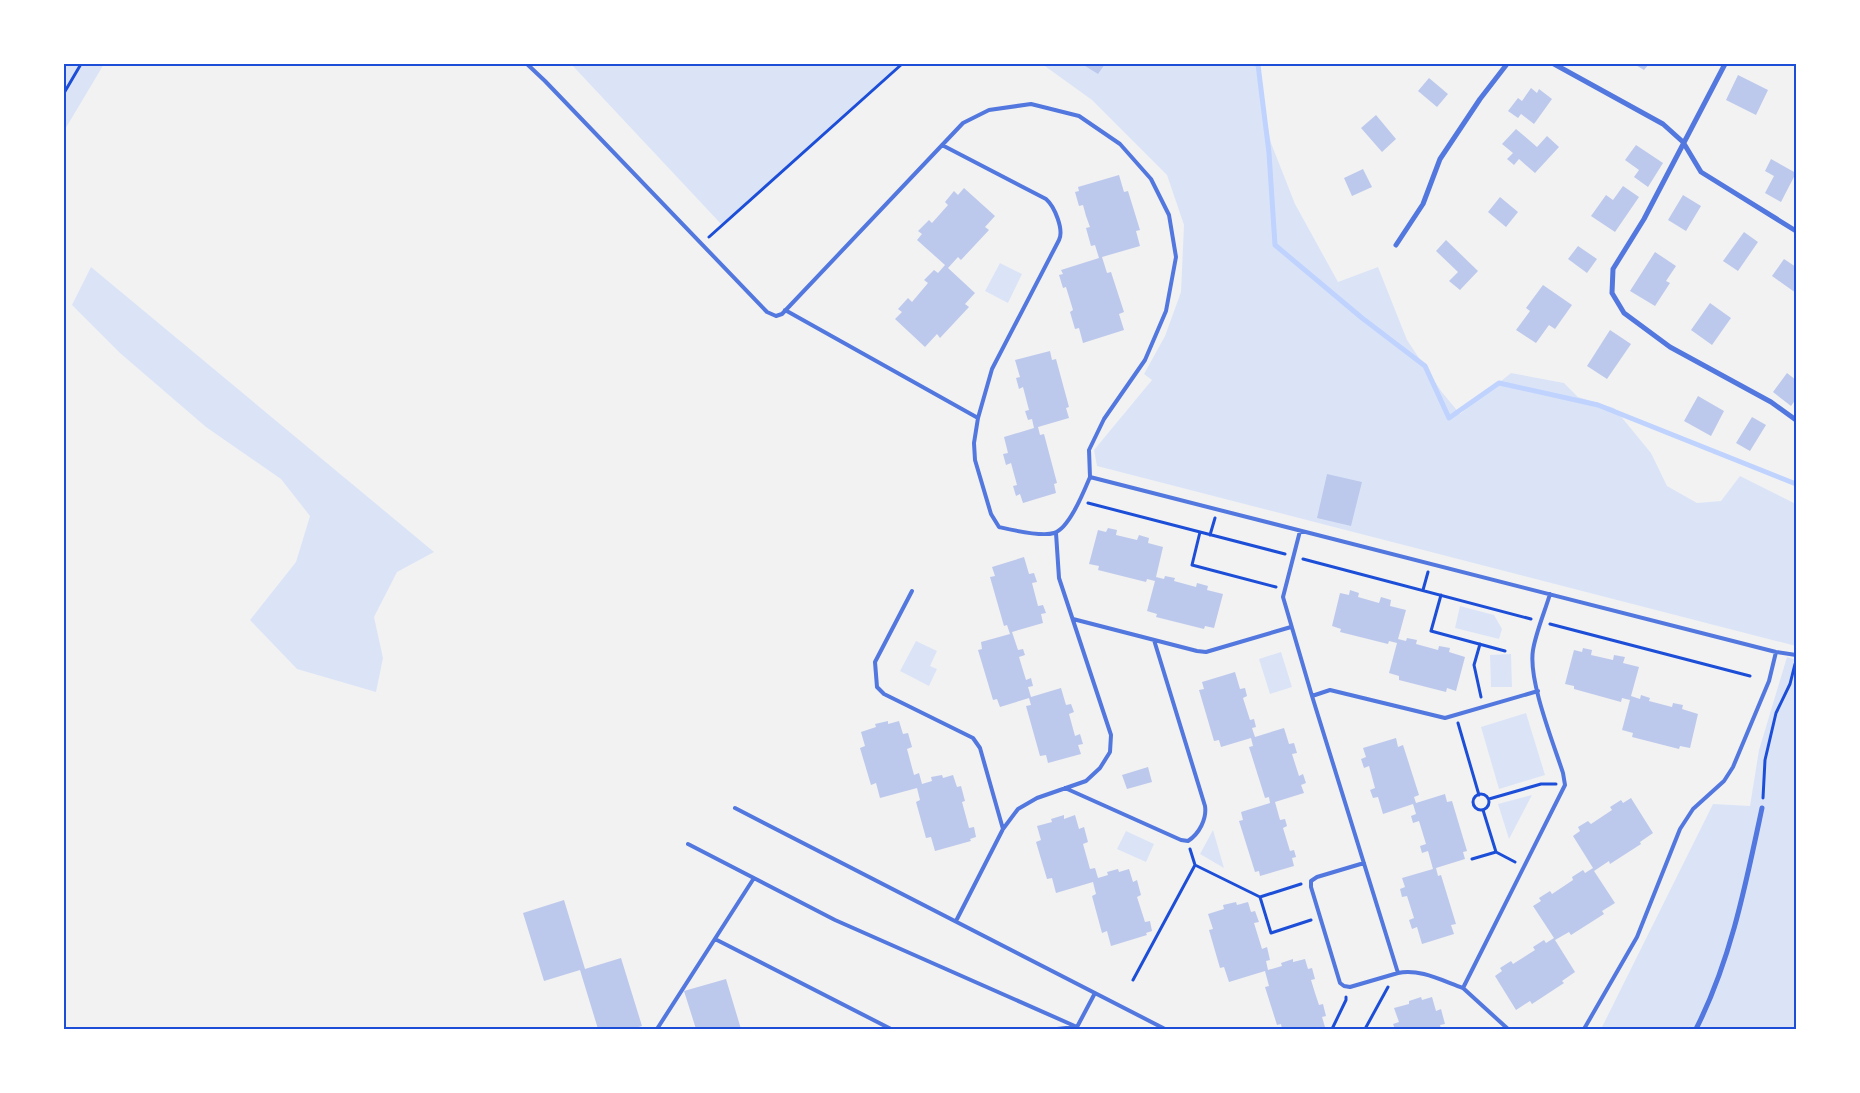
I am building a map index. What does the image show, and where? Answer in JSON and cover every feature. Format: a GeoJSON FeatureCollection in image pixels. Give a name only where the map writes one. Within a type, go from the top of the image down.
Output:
{"type":"FeatureCollection","features":[{"type":"Feature","properties":{"kind":"street"},"geometry":{"type":"LineString","coordinates":[[1396,245],[1423,204],[1440,159],[1506,64]]}},
{"type":"Feature","properties":{"kind":"street"},"geometry":{"type":"LineString","coordinates":[[1554,64],[1663,124],[1683,142],[1701,172],[1796,231]]}},
{"type":"Feature","properties":{"kind":"street"},"geometry":{"type":"LineString","coordinates":[[1725,64],[1644,219],[1613,269],[1612,293],[1624,313],[1670,347],[1771,402],[1796,420]]}},
{"type":"Feature","properties":{"kind":"street"},"geometry":{"type":"LineString","coordinates":[[1696,1029],[1707,1008],[1728,948],[1743,896],[1762,808]]}},
{"type":"Feature","properties":{"kind":"lane"},"geometry":{"type":"LineString","coordinates":[[527,64],[766,312],[776,316],[786,310],[942,145],[963,123],[989,110],[1031,104],[1079,116],[1120,144],[1151,179],[1169,215],[1176,257],[1166,311],[1145,360],[1104,419],[1089,450],[1090,477],[1080,501],[1056,533],[1047,534],[999,527],[994,521],[975,460],[974,443],[978,418],[992,369],[1059,240],[1060,232],[1053,208],[1046,199],[942,145]]}},
{"type":"Feature","properties":{"kind":"lane"},"geometry":{"type":"LineString","coordinates":[[786,310],[978,418]]}},
{"type":"Feature","properties":{"kind":"lane"},"geometry":{"type":"LineString","coordinates":[[1090,477],[1776,652],[1796,655]]}},
{"type":"Feature","properties":{"kind":"lane"},"geometry":{"type":"LineString","coordinates":[[1300,531],[1284,589],[1284,605],[1398,973]]}},
{"type":"Feature","properties":{"kind":"lane"},"geometry":{"type":"LineString","coordinates":[[956,921],[1003,829],[1018,809],[1037,798],[1086,781],[1100,768],[1110,752],[1111,735],[1059,578],[1056,533]]}},
{"type":"Feature","properties":{"kind":"lane"},"geometry":{"type":"LineString","coordinates":[[912,591],[875,662],[877,687],[884,694],[973,738],[980,748],[1003,829]]}},
{"type":"Feature","properties":{"kind":"lane"},"geometry":{"type":"LineString","coordinates":[[1463,988],[1564,785],[1563,774],[1534,676],[1533,650],[1550,594]]}},
{"type":"Feature","properties":{"kind":"lane"},"geometry":{"type":"LineString","coordinates":[[1073,619],[1206,652],[1291,627]]}},
{"type":"Feature","properties":{"kind":"lane"},"geometry":{"type":"LineString","coordinates":[[1065,788],[1182,840],[1188,842],[1195,837],[1204,820],[1205,806],[1154,640]]}},
{"type":"Feature","properties":{"kind":"lane"},"geometry":{"type":"LineString","coordinates":[[1584,1029],[1637,937],[1680,829],[1693,809],[1724,781],[1733,767],[1768,681],[1776,652]]}},
{"type":"Feature","properties":{"kind":"lane"},"geometry":{"type":"LineString","coordinates":[[1312,696],[1330,690],[1436,717],[1455,716],[1538,691]]}},
{"type":"Feature","properties":{"kind":"lane"},"geometry":{"type":"LineString","coordinates":[[735,808],[1166,1029]]}},
{"type":"Feature","properties":{"kind":"lane"},"geometry":{"type":"LineString","coordinates":[[688,844],[835,920],[1077,1027]]}},
{"type":"Feature","properties":{"kind":"lane"},"geometry":{"type":"LineString","coordinates":[[1364,863],[1317,877],[1311,881],[1311,887],[1340,983],[1350,987],[1406,971],[1416,971],[1463,988],[1508,1029]]}},
{"type":"Feature","properties":{"kind":"lane"},"geometry":{"type":"LineString","coordinates":[[657,1029],[754,878]]}},
{"type":"Feature","properties":{"kind":"lane"},"geometry":{"type":"LineString","coordinates":[[715,939],[890,1029]]}},
{"type":"Feature","properties":{"kind":"lane"},"geometry":{"type":"LineString","coordinates":[[1077,1027],[1095,993]]}},
{"type":"Feature","properties":{"kind":"lane"},"geometry":{"type":"LineString","coordinates":[[1057,1029],[1077,1027]]}},
{"type":"Feature","properties":{"kind":"path"},"geometry":{"type":"LineString","coordinates":[[64,93],[81,64]]}},
{"type":"Feature","properties":{"kind":"path"},"geometry":{"type":"LineString","coordinates":[[701,244],[902,64]]}},
{"type":"Feature","properties":{"kind":"path"},"geometry":{"type":"LineString","coordinates":[[1080,501],[1750,676]]}},
{"type":"Feature","properties":{"kind":"path"},"geometry":{"type":"LineString","coordinates":[[1210,535],[1212,529]]}},
{"type":"Feature","properties":{"kind":"path"},"geometry":{"type":"LineString","coordinates":[[1200,532],[1192,565],[1284,589]]}},
{"type":"Feature","properties":{"kind":"path"},"geometry":{"type":"LineString","coordinates":[[1423,590],[1427,577]]}},
{"type":"Feature","properties":{"kind":"path"},"geometry":{"type":"LineString","coordinates":[[1441,595],[1431,631],[1506,651]]}},
{"type":"Feature","properties":{"kind":"path"},"geometry":{"type":"LineString","coordinates":[[1480,644],[1474,665],[1484,707]]}},
{"type":"Feature","properties":{"kind":"path"},"geometry":{"type":"LineString","coordinates":[[1762,808],[1765,760],[1776,713],[1790,684],[1796,660]]}},
{"type":"Feature","properties":{"kind":"path"},"geometry":{"type":"LineString","coordinates":[[1455,716],[1479,794]]}},
{"type":"Feature","properties":{"kind":"path"},"geometry":{"type":"LineString","coordinates":[[1489,799],[1541,784],[1564,785]]}},
{"type":"Feature","properties":{"kind":"path"},"geometry":{"type":"LineString","coordinates":[[1479,794],[1486,795],[1489,799],[1487,808],[1478,810],[1474,808],[1473,799],[1479,794]]}},
{"type":"Feature","properties":{"kind":"path"},"geometry":{"type":"LineString","coordinates":[[1483,810],[1496,852]]}},
{"type":"Feature","properties":{"kind":"path"},"geometry":{"type":"LineString","coordinates":[[1133,980],[1195,865],[1188,842]]}},
{"type":"Feature","properties":{"kind":"path"},"geometry":{"type":"LineString","coordinates":[[1472,859],[1496,852],[1524,867]]}},
{"type":"Feature","properties":{"kind":"path"},"geometry":{"type":"LineString","coordinates":[[1195,865],[1260,897],[1311,881]]}},
{"type":"Feature","properties":{"kind":"path"},"geometry":{"type":"LineString","coordinates":[[1260,897],[1271,933],[1320,918]]}},
{"type":"Feature","properties":{"kind":"path"},"geometry":{"type":"LineString","coordinates":[[1332,1029],[1346,1000],[1344,986]]}},
{"type":"Feature","properties":{"kind":"path"},"geometry":{"type":"LineString","coordinates":[[1365,1029],[1388,987]]}},
{"type":"Feature","properties":{"kind":"shaded area"},"geometry":{"type":"Polygon","coordinates":[[[64,64],[104,64],[64,131],[64,64]]]}},
{"type":"Feature","properties":{"kind":"shaded area"},"geometry":{"type":"Polygon","coordinates":[[[571,64],[902,64],[722,225],[571,64]]]}},
{"type":"Feature","properties":{"kind":"shaded area"},"geometry":{"type":"Polygon","coordinates":[[[1042,64],[1255,64],[1271,143],[1295,204],[1338,282],[1378,267],[1407,340],[1441,391],[1460,414],[1511,373],[1564,383],[1578,397],[1614,408],[1651,453],[1667,486],[1697,503],[1721,501],[1740,476],[1796,504],[1796,646],[1097,466],[1094,450],[1152,380],[1144,374],[1165,336],[1181,292],[1184,225],[1167,175],[1092,100],[1042,64]]]}},
{"type":"Feature","properties":{"kind":"shaded area"},"geometry":{"type":"Polygon","coordinates":[[[1000,263],[1022,274],[1008,303],[985,291],[1000,263]]]}},
{"type":"Feature","properties":{"kind":"shaded area"},"geometry":{"type":"Polygon","coordinates":[[[91,267],[434,552],[397,572],[374,617],[383,658],[376,692],[297,669],[250,620],[296,562],[310,516],[281,479],[206,427],[120,353],[72,305],[91,267]]]}},
{"type":"Feature","properties":{"kind":"shaded area"},"geometry":{"type":"Polygon","coordinates":[[[1460,606],[1494,615],[1502,629],[1499,639],[1455,628],[1460,606]]]}},
{"type":"Feature","properties":{"kind":"shaded area"},"geometry":{"type":"Polygon","coordinates":[[[916,641],[937,651],[930,666],[937,669],[929,686],[900,671],[916,641]]]}},
{"type":"Feature","properties":{"kind":"shaded area"},"geometry":{"type":"Polygon","coordinates":[[[1281,652],[1292,687],[1270,694],[1259,659],[1281,652]]]}},
{"type":"Feature","properties":{"kind":"shaded area"},"geometry":{"type":"Polygon","coordinates":[[[1511,654],[1512,687],[1491,687],[1490,655],[1511,654]]]}},
{"type":"Feature","properties":{"kind":"shaded area"},"geometry":{"type":"Polygon","coordinates":[[[1787,657],[1796,660],[1796,1029],[1601,1029],[1713,804],[1750,806],[1759,750],[1787,657]]]}},
{"type":"Feature","properties":{"kind":"shaded area"},"geometry":{"type":"Polygon","coordinates":[[[1526,713],[1545,775],[1499,789],[1481,727],[1526,713]]]}},
{"type":"Feature","properties":{"kind":"shaded area"},"geometry":{"type":"Polygon","coordinates":[[[1532,795],[1509,839],[1498,804],[1532,795]]]}},
{"type":"Feature","properties":{"kind":"shaded area"},"geometry":{"type":"Polygon","coordinates":[[[1213,830],[1224,868],[1200,854],[1213,830]]]}},
{"type":"Feature","properties":{"kind":"shaded area"},"geometry":{"type":"Polygon","coordinates":[[[1126,831],[1154,844],[1146,862],[1117,849],[1126,831]]]}},
{"type":"Feature","properties":{"kind":"building"},"geometry":{"type":"Polygon","coordinates":[[[1082,64],[1105,64],[1098,74],[1082,64]]]}},
{"type":"Feature","properties":{"kind":"building"},"geometry":{"type":"Polygon","coordinates":[[[1634,64],[1649,64],[1644,70],[1634,64]]]}},
{"type":"Feature","properties":{"kind":"building"},"geometry":{"type":"Polygon","coordinates":[[[1738,75],[1768,90],[1756,115],[1726,100],[1738,75]]]}},
{"type":"Feature","properties":{"kind":"building"},"geometry":{"type":"Polygon","coordinates":[[[1429,78],[1448,94],[1437,107],[1418,91],[1429,78]]]}},
{"type":"Feature","properties":{"kind":"building"},"geometry":{"type":"Polygon","coordinates":[[[1531,88],[1537,93],[1539,89],[1552,99],[1534,124],[1521,114],[1518,118],[1508,111],[1518,98],[1522,101],[1531,88]]]}},
{"type":"Feature","properties":{"kind":"building"},"geometry":{"type":"Polygon","coordinates":[[[1376,115],[1396,139],[1382,152],[1361,128],[1376,115]]]}},
{"type":"Feature","properties":{"kind":"building"},"geometry":{"type":"Polygon","coordinates":[[[1516,129],[1537,147],[1547,136],[1559,147],[1535,173],[1519,159],[1514,165],[1507,159],[1513,153],[1502,144],[1516,129]]]}},
{"type":"Feature","properties":{"kind":"building"},"geometry":{"type":"Polygon","coordinates":[[[1636,145],[1663,163],[1648,187],[1634,177],[1639,170],[1625,160],[1636,145]]]}},
{"type":"Feature","properties":{"kind":"building"},"geometry":{"type":"Polygon","coordinates":[[[1771,159],[1796,173],[1781,202],[1765,193],[1774,176],[1765,171],[1771,159]]]}},
{"type":"Feature","properties":{"kind":"building"},"geometry":{"type":"Polygon","coordinates":[[[1363,169],[1372,187],[1352,196],[1344,178],[1363,169]]]}},
{"type":"Feature","properties":{"kind":"building"},"geometry":{"type":"Polygon","coordinates":[[[1119,175],[1124,192],[1128,191],[1140,230],[1136,231],[1140,246],[1102,257],[1107,273],[1111,272],[1124,312],[1119,314],[1124,330],[1083,343],[1079,328],[1075,329],[1070,312],[1073,310],[1066,287],[1063,288],[1059,275],[1063,274],[1061,270],[1099,258],[1095,245],[1091,246],[1086,228],[1090,227],[1083,205],[1079,206],[1075,192],[1079,191],[1078,187],[1119,175]]]}},
{"type":"Feature","properties":{"kind":"building"},"geometry":{"type":"Polygon","coordinates":[[[1623,186],[1639,197],[1615,232],[1591,216],[1606,195],[1613,200],[1623,186]]]}},
{"type":"Feature","properties":{"kind":"building"},"geometry":{"type":"Polygon","coordinates":[[[964,188],[995,216],[985,227],[989,230],[961,260],[958,257],[948,268],[975,293],[965,304],[969,307],[940,338],[937,334],[925,347],[895,319],[902,312],[898,309],[908,298],[912,302],[928,283],[924,280],[934,270],[938,273],[945,265],[917,240],[922,234],[918,231],[929,220],[932,223],[948,205],[945,202],[954,191],[958,195],[964,188]]]}},
{"type":"Feature","properties":{"kind":"building"},"geometry":{"type":"Polygon","coordinates":[[[1683,195],[1701,206],[1686,231],[1668,220],[1683,195]]]}},
{"type":"Feature","properties":{"kind":"building"},"geometry":{"type":"Polygon","coordinates":[[[1500,197],[1518,212],[1506,227],[1488,212],[1500,197]]]}},
{"type":"Feature","properties":{"kind":"building"},"geometry":{"type":"Polygon","coordinates":[[[1744,232],[1758,242],[1738,271],[1723,261],[1744,232]]]}},
{"type":"Feature","properties":{"kind":"building"},"geometry":{"type":"Polygon","coordinates":[[[1446,240],[1478,271],[1460,290],[1449,281],[1458,272],[1436,251],[1446,240]]]}},
{"type":"Feature","properties":{"kind":"building"},"geometry":{"type":"Polygon","coordinates":[[[1578,246],[1597,259],[1587,273],[1568,259],[1578,246]]]}},
{"type":"Feature","properties":{"kind":"building"},"geometry":{"type":"Polygon","coordinates":[[[1655,252],[1676,266],[1666,281],[1670,283],[1655,306],[1630,291],[1655,252]]]}},
{"type":"Feature","properties":{"kind":"building"},"geometry":{"type":"Polygon","coordinates":[[[1784,259],[1796,267],[1796,293],[1772,276],[1784,259]]]}},
{"type":"Feature","properties":{"kind":"building"},"geometry":{"type":"Polygon","coordinates":[[[1543,285],[1572,305],[1555,329],[1549,325],[1536,343],[1516,330],[1530,311],[1526,308],[1543,285]]]}},
{"type":"Feature","properties":{"kind":"building"},"geometry":{"type":"Polygon","coordinates":[[[1710,303],[1731,318],[1712,345],[1691,330],[1710,303]]]}},
{"type":"Feature","properties":{"kind":"building"},"geometry":{"type":"Polygon","coordinates":[[[1610,330],[1631,344],[1607,379],[1587,366],[1610,330]]]}},
{"type":"Feature","properties":{"kind":"building"},"geometry":{"type":"Polygon","coordinates":[[[1050,351],[1052,360],[1056,359],[1069,407],[1066,408],[1069,418],[1038,427],[1040,435],[1044,434],[1057,483],[1054,484],[1056,493],[1023,503],[1020,494],[1016,496],[1013,486],[1017,485],[1011,463],[1006,465],[1003,454],[1008,453],[1004,437],[1034,428],[1032,419],[1028,420],[1025,411],[1029,410],[1023,387],[1019,389],[1016,378],[1020,377],[1015,360],[1050,351]]]}},
{"type":"Feature","properties":{"kind":"building"},"geometry":{"type":"Polygon","coordinates":[[[1787,373],[1796,380],[1796,399],[1791,406],[1773,392],[1787,373]]]}},
{"type":"Feature","properties":{"kind":"building"},"geometry":{"type":"Polygon","coordinates":[[[1698,396],[1724,411],[1711,436],[1684,421],[1698,396]]]}},
{"type":"Feature","properties":{"kind":"building"},"geometry":{"type":"Polygon","coordinates":[[[1752,417],[1766,425],[1750,451],[1736,443],[1752,417]]]}},
{"type":"Feature","properties":{"kind":"building"},"geometry":{"type":"Polygon","coordinates":[[[1327,474],[1362,482],[1351,526],[1317,518],[1327,474]]]}},
{"type":"Feature","properties":{"kind":"building"},"geometry":{"type":"Polygon","coordinates":[[[1108,528],[1117,530],[1116,535],[1137,540],[1139,535],[1149,538],[1148,543],[1163,547],[1156,577],[1164,579],[1165,576],[1175,578],[1174,581],[1196,587],[1197,583],[1208,586],[1207,590],[1223,594],[1214,628],[1205,626],[1204,629],[1156,617],[1157,614],[1147,611],[1155,581],[1147,579],[1146,582],[1098,570],[1099,566],[1089,564],[1098,530],[1106,532],[1108,528]]]}},
{"type":"Feature","properties":{"kind":"building"},"geometry":{"type":"Polygon","coordinates":[[[1024,557],[1029,574],[1034,573],[1037,582],[1032,583],[1038,606],[1043,605],[1046,613],[1041,614],[1043,623],[1012,632],[1018,650],[1023,649],[1025,655],[1019,657],[1026,680],[1031,678],[1033,686],[1028,687],[1031,697],[1061,688],[1066,705],[1071,704],[1074,712],[1069,714],[1075,736],[1080,734],[1083,744],[1078,745],[1081,754],[1048,763],[1046,755],[1040,756],[1026,706],[1031,705],[1029,698],[1000,707],[997,699],[993,700],[978,650],[982,649],[981,642],[1010,634],[1007,625],[1004,626],[990,577],[995,576],[992,567],[1024,557]]]}},
{"type":"Feature","properties":{"kind":"building"},"geometry":{"type":"Polygon","coordinates":[[[1350,590],[1359,593],[1358,597],[1379,603],[1381,597],[1391,600],[1390,606],[1406,610],[1398,639],[1406,641],[1407,638],[1417,640],[1416,644],[1438,650],[1439,646],[1450,648],[1449,652],[1465,657],[1456,691],[1447,688],[1446,692],[1399,680],[1399,676],[1389,673],[1397,643],[1389,641],[1388,644],[1340,632],[1341,629],[1332,626],[1340,593],[1349,595],[1350,590]]]}},
{"type":"Feature","properties":{"kind":"building"},"geometry":{"type":"Polygon","coordinates":[[[1583,648],[1592,650],[1591,655],[1613,660],[1614,655],[1625,657],[1623,663],[1639,667],[1631,696],[1640,699],[1641,695],[1650,698],[1649,701],[1672,707],[1673,703],[1683,705],[1682,709],[1698,714],[1690,748],[1680,746],[1679,749],[1632,737],[1633,733],[1622,730],[1630,700],[1622,698],[1621,702],[1574,689],[1574,686],[1565,684],[1574,650],[1582,652],[1583,648]]]}},
{"type":"Feature","properties":{"kind":"building"},"geometry":{"type":"Polygon","coordinates":[[[1235,672],[1240,689],[1245,688],[1247,696],[1243,698],[1250,720],[1254,719],[1256,727],[1252,728],[1255,737],[1284,728],[1289,744],[1294,743],[1297,753],[1292,754],[1299,776],[1303,774],[1306,783],[1301,785],[1304,793],[1275,802],[1280,820],[1285,819],[1287,826],[1283,828],[1290,851],[1294,850],[1296,857],[1292,858],[1294,866],[1260,876],[1259,871],[1255,872],[1239,821],[1243,820],[1241,812],[1270,803],[1269,797],[1265,798],[1249,747],[1253,746],[1251,738],[1221,747],[1219,740],[1214,741],[1199,690],[1204,689],[1202,682],[1235,672]]]}},
{"type":"Feature","properties":{"kind":"building"},"geometry":{"type":"Polygon","coordinates":[[[888,721],[888,724],[899,721],[903,734],[908,733],[912,747],[907,749],[914,775],[919,773],[922,784],[932,781],[931,777],[942,775],[943,778],[953,775],[957,787],[961,786],[965,801],[962,802],[969,828],[974,827],[976,837],[970,839],[971,841],[935,851],[931,837],[926,838],[916,802],[920,800],[917,788],[880,798],[876,783],[871,785],[860,748],[865,746],[861,732],[876,727],[875,724],[888,721]]]}},
{"type":"Feature","properties":{"kind":"building"},"geometry":{"type":"Polygon","coordinates":[[[1396,738],[1398,747],[1403,745],[1419,795],[1414,797],[1416,803],[1445,794],[1447,802],[1452,801],[1467,851],[1463,852],[1465,859],[1436,868],[1438,876],[1441,875],[1456,924],[1451,925],[1454,934],[1422,944],[1417,927],[1412,929],[1409,920],[1414,918],[1407,896],[1402,897],[1400,889],[1405,887],[1402,878],[1433,869],[1428,851],[1422,853],[1420,846],[1426,844],[1419,821],[1413,823],[1411,816],[1416,814],[1413,804],[1383,814],[1378,797],[1373,798],[1370,790],[1375,788],[1369,766],[1364,768],[1361,759],[1366,757],[1363,748],[1396,738]]]}},
{"type":"Feature","properties":{"kind":"building"},"geometry":{"type":"Polygon","coordinates":[[[1148,767],[1152,782],[1127,789],[1122,775],[1148,767]]]}},
{"type":"Feature","properties":{"kind":"building"},"geometry":{"type":"Polygon","coordinates":[[[1631,798],[1653,833],[1640,842],[1641,844],[1610,864],[1609,861],[1594,871],[1615,903],[1602,911],[1604,914],[1571,935],[1569,932],[1555,940],[1575,972],[1562,981],[1564,983],[1532,1004],[1530,1001],[1516,1010],[1495,976],[1502,971],[1500,968],[1511,961],[1513,964],[1535,950],[1533,947],[1544,940],[1546,943],[1554,938],[1533,906],[1541,901],[1539,898],[1550,891],[1552,894],[1573,880],[1572,877],[1583,870],[1585,873],[1593,868],[1573,836],[1580,831],[1578,827],[1588,821],[1591,824],[1612,810],[1610,807],[1621,800],[1623,803],[1631,798]]]}},
{"type":"Feature","properties":{"kind":"building"},"geometry":{"type":"Polygon","coordinates":[[[1064,815],[1064,819],[1075,815],[1079,829],[1084,827],[1088,842],[1083,844],[1090,869],[1095,868],[1098,878],[1108,875],[1107,872],[1118,869],[1119,872],[1129,869],[1133,882],[1137,880],[1141,895],[1137,897],[1145,922],[1150,921],[1152,931],[1146,933],[1147,935],[1111,946],[1107,931],[1102,933],[1092,896],[1096,894],[1093,882],[1056,893],[1052,878],[1047,879],[1036,842],[1041,840],[1037,826],[1052,822],[1051,819],[1064,815]]]}},
{"type":"Feature","properties":{"kind":"building"},"geometry":{"type":"Polygon","coordinates":[[[564,900],[585,969],[621,958],[642,1026],[632,1029],[598,1029],[580,970],[544,981],[523,913],[564,900]]]}},
{"type":"Feature","properties":{"kind":"building"},"geometry":{"type":"Polygon","coordinates":[[[1236,902],[1237,905],[1248,902],[1251,912],[1255,911],[1259,922],[1254,923],[1262,949],[1267,947],[1270,960],[1266,961],[1268,970],[1282,966],[1281,963],[1293,959],[1293,962],[1305,959],[1308,969],[1312,968],[1315,979],[1311,980],[1319,1005],[1323,1004],[1326,1016],[1322,1017],[1325,1027],[1318,1029],[1282,1029],[1281,1024],[1277,1025],[1265,987],[1269,986],[1265,971],[1229,982],[1224,967],[1220,968],[1209,930],[1213,929],[1208,914],[1224,909],[1223,905],[1236,902]]]}},
{"type":"Feature","properties":{"kind":"building"},"geometry":{"type":"Polygon","coordinates":[[[726,979],[741,1029],[696,1029],[684,991],[726,979]]]}},
{"type":"Feature","properties":{"kind":"building"},"geometry":{"type":"Polygon","coordinates":[[[1421,997],[1422,1000],[1432,997],[1436,1011],[1441,1009],[1445,1024],[1440,1025],[1441,1029],[1395,1029],[1393,1024],[1399,1022],[1394,1008],[1409,1004],[1409,1001],[1421,997]]]}},
{"type":"Feature","properties":{"kind":"waterway"},"geometry":{"type":"LineString","coordinates":[[1255,64],[1258,65],[1269,153],[1275,245],[1362,318],[1425,366],[1449,418],[1499,383],[1598,405],[1796,484]]}}]}
